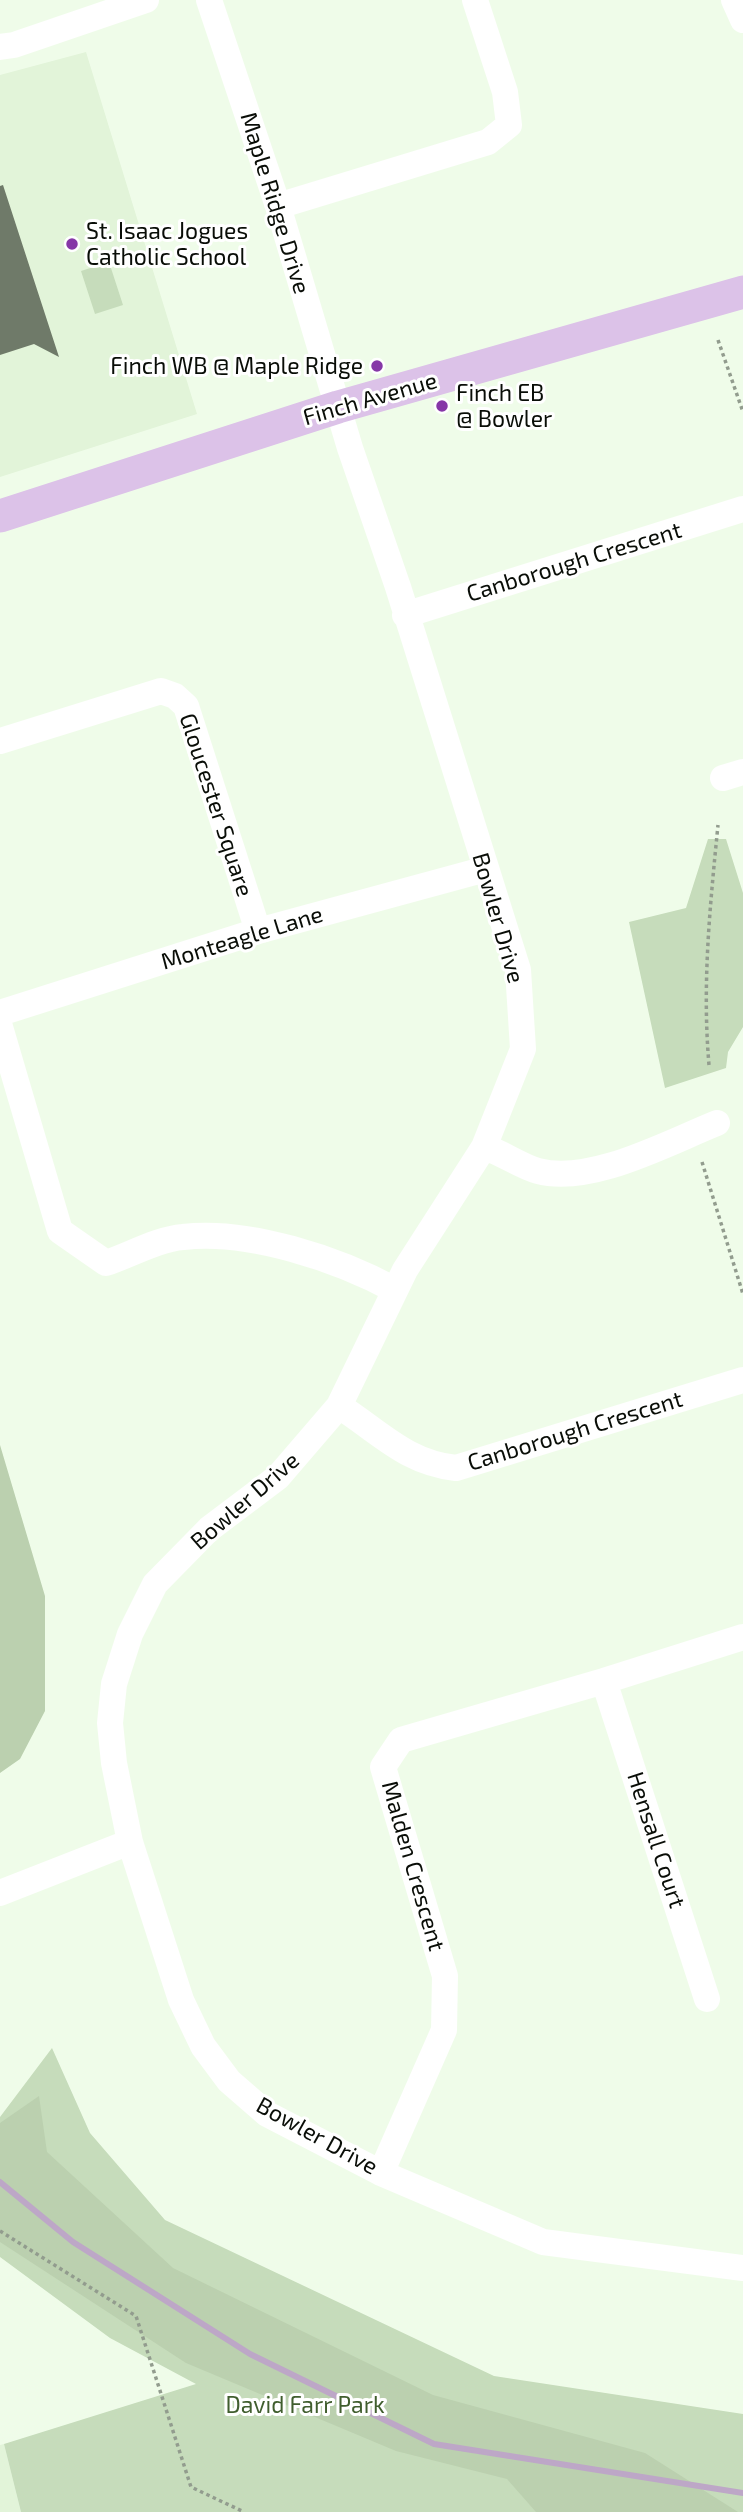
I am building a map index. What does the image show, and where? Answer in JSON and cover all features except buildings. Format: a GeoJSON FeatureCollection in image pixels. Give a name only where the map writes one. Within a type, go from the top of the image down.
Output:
{"type":"FeatureCollection","features":[{"type":"Feature","properties":{"kind":"main road","name":"Finch Avenue"},"geometry":{"type":"LineString","coordinates":[[0,516],[338,407],[743,292]]}},
{"type":"Feature","properties":{"kind":"street"},"geometry":{"type":"LineString","coordinates":[[0,47],[14,45],[146,0]]}},
{"type":"Feature","properties":{"kind":"street","name":"Maple Ridge Drive"},"geometry":{"type":"LineString","coordinates":[[209,0],[278,206],[338,407]]}},
{"type":"Feature","properties":{"kind":"street"},"geometry":{"type":"LineString","coordinates":[[278,206],[488,142],[509,125],[505,92],[475,0]]}},
{"type":"Feature","properties":{"kind":"street"},"geometry":{"type":"LineString","coordinates":[[734,0],[743,20]]}},
{"type":"Feature","properties":{"kind":"street","name":"Bowler Drive"},"geometry":{"type":"LineString","coordinates":[[338,407],[518,970],[523,1049],[484,1147],[395,1290],[339,1406],[278,1477],[209,1530],[155,1584],[130,1634],[114,1684],[110,1723],[114,1763],[130,1842],[181,2000],[203,2046],[229,2081],[267,2114],[381,2173],[543,2242],[743,2268]]}},
{"type":"Feature","properties":{"kind":"street","name":"Canborough Crescent"},"geometry":{"type":"LineString","coordinates":[[405,615],[743,509]]}},
{"type":"Feature","properties":{"kind":"street","name":"Gloucester Square"},"geometry":{"type":"LineString","coordinates":[[0,741],[161,691],[176,696],[186,706],[258,931]]}},
{"type":"Feature","properties":{"kind":"street","name":"Monteagle Lane"},"geometry":{"type":"LineString","coordinates":[[0,1013],[258,931],[486,869]]}},
{"type":"Feature","properties":{"kind":"street"},"geometry":{"type":"LineString","coordinates":[[0,1027],[60,1231],[106,1263],[181,1237],[242,1238],[293,1251],[373,1278],[395,1290]]}},
{"type":"Feature","properties":{"kind":"street"},"geometry":{"type":"LineString","coordinates":[[484,1147],[537,1171],[571,1175],[619,1162],[717,1123]]}},
{"type":"Feature","properties":{"kind":"street","name":"Canborough Crescent"},"geometry":{"type":"LineString","coordinates":[[339,1406],[400,1451],[430,1465],[456,1468],[743,1380]]}},
{"type":"Feature","properties":{"kind":"street","name":"Malden Crescent"},"geometry":{"type":"LineString","coordinates":[[381,2173],[444,2030],[445,1976],[383,1768],[401,1740],[743,1637]]}},
{"type":"Feature","properties":{"kind":"street","name":"Hensall Court"},"geometry":{"type":"LineString","coordinates":[[604,1681],[708,1999]]}},
{"type":"Feature","properties":{"kind":"street"},"geometry":{"type":"LineString","coordinates":[[0,1893],[130,1842]]}},
{"type":"Feature","properties":{"kind":"path"},"geometry":{"type":"LineString","coordinates":[[718,340],[743,411]]}},
{"type":"Feature","properties":{"kind":"path"},"geometry":{"type":"LineString","coordinates":[[709,1065],[705,1023],[706,932],[718,825]]}},
{"type":"Feature","properties":{"kind":"path"},"geometry":{"type":"LineString","coordinates":[[702,1162],[743,1294]]}},
{"type":"Feature","properties":{"kind":"path"},"geometry":{"type":"LineString","coordinates":[[0,2231],[136,2316],[191,2487],[244,2512]]}},
{"type":"Feature","properties":{"kind":"shaded area","name":"St. Isaac Jogues Catholic School"},"geometry":{"type":"Polygon","coordinates":[[[86,52],[197,414],[0,477],[0,75],[86,52]]]}},
{"type":"Feature","properties":{"kind":"shaded area"},"geometry":{"type":"Polygon","coordinates":[[[4,2444],[21,2512],[0,2512],[0,2445],[4,2444]]]}},
{"type":"Feature","properties":{"kind":"green space"},"geometry":{"type":"Polygon","coordinates":[[[109,262],[123,305],[95,314],[81,271],[109,262]]]}},
{"type":"Feature","properties":{"kind":"green space"},"geometry":{"type":"Polygon","coordinates":[[[708,839],[726,839],[743,893],[743,1027],[728,1052],[726,1068],[665,1088],[629,922],[686,908],[708,839]]]}},
{"type":"Feature","properties":{"kind":"green space"},"geometry":{"type":"Polygon","coordinates":[[[0,1445],[45,1596],[45,1711],[20,1759],[0,1773],[0,1445]]]}},
{"type":"Feature","properties":{"kind":"green space","name":"David Farr Park"},"geometry":{"type":"Polygon","coordinates":[[[52,2048],[90,2133],[165,2220],[494,2376],[743,2414],[743,2512],[21,2512],[4,2444],[196,2384],[110,2338],[0,2257],[0,2117],[52,2048]]]}},
{"type":"Feature","properties":{"kind":"green space"},"geometry":{"type":"Polygon","coordinates":[[[39,2096],[47,2152],[173,2268],[433,2395],[645,2453],[738,2512],[536,2512],[507,2479],[396,2451],[186,2363],[0,2242],[0,2123],[39,2096]]]}},
{"type":"Feature","properties":{"kind":"waterway"},"geometry":{"type":"LineString","coordinates":[[0,2182],[73,2242],[250,2354],[434,2444],[743,2493]]}},
{"type":"Feature","properties":{"kind":"place","name":"St. Isaac Jogues Catholic School"},"geometry":{"type":"Point","coordinates":[72,244]}},
{"type":"Feature","properties":{"kind":"place","name":"Finch WB @ Maple Ridge"},"geometry":{"type":"Point","coordinates":[377,366]}},
{"type":"Feature","properties":{"kind":"place","name":"Finch EB @ Bowler"},"geometry":{"type":"Point","coordinates":[442,406]}}]}
